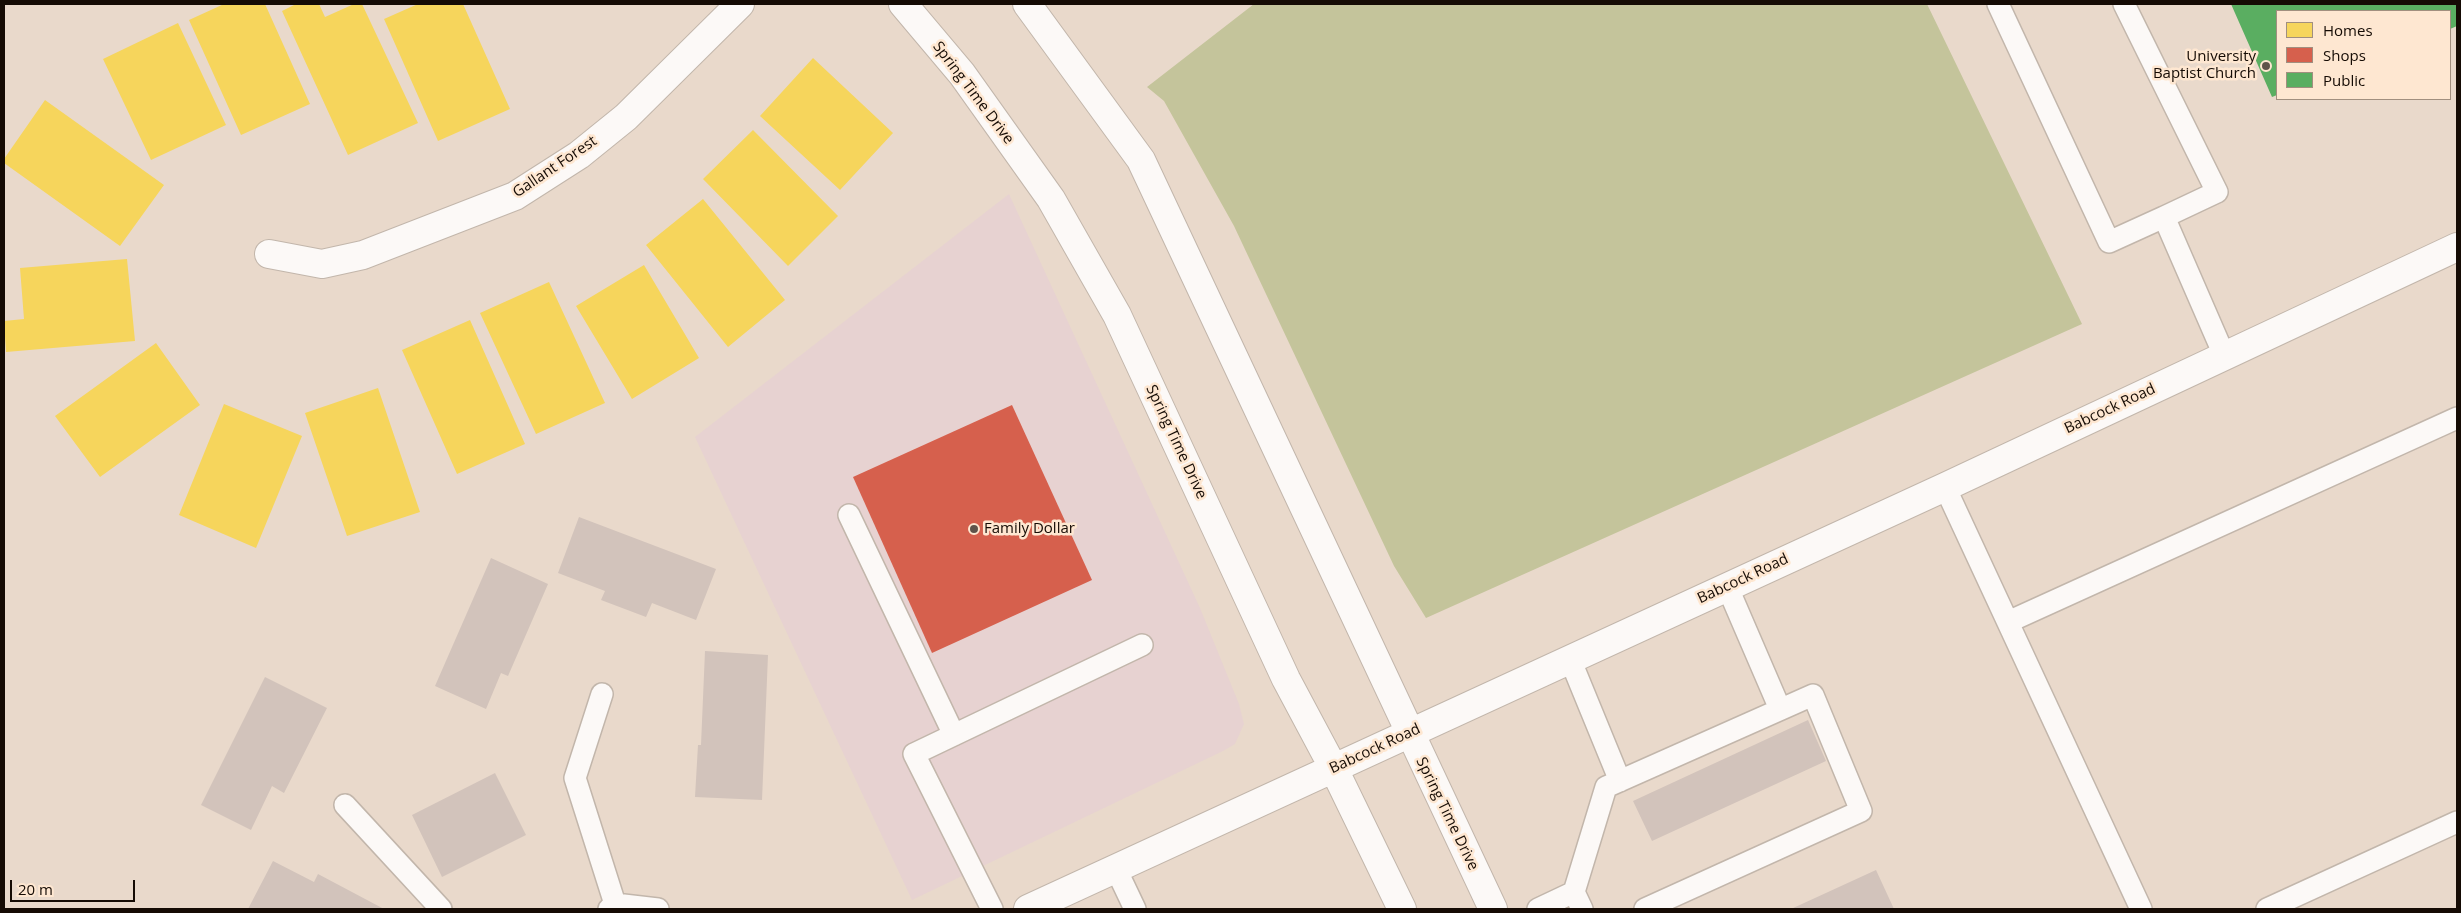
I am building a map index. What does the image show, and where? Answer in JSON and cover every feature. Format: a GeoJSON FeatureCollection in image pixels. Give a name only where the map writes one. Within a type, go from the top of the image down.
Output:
{"type":"FeatureCollection","features":[{"type":"Feature","properties":{"kind":"street","name":"Gallant Forest"},"geometry":{"type":"LineString","coordinates":[[269,254],[322,264],[363,255],[515,196],[579,156],[626,116],[740,4]]}},
{"type":"Feature","properties":{"kind":"street","name":"Spring Time Drive"},"geometry":{"type":"LineString","coordinates":[[903,4],[962,74],[1051,199],[1117,315],[1286,678],[1334,769],[1402,909]]}},
{"type":"Feature","properties":{"kind":"street","name":"Spring Time Drive"},"geometry":{"type":"LineString","coordinates":[[1027,4],[1141,160],[1409,734],[1493,909]]}},
{"type":"Feature","properties":{"kind":"street","name":"Babcock Road"},"geometry":{"type":"LineString","coordinates":[[1028,909],[1946,486],[2457,247]]}},
{"type":"Feature","properties":{"kind":"lane"},"geometry":{"type":"LineString","coordinates":[[1998,4],[2109,242],[2216,192],[2124,4]]}},
{"type":"Feature","properties":{"kind":"lane"},"geometry":{"type":"LineString","coordinates":[[2164,217],[2224,355]]}},
{"type":"Feature","properties":{"kind":"lane"},"geometry":{"type":"LineString","coordinates":[[2008,622],[2457,418]]}},
{"type":"Feature","properties":{"kind":"lane"},"geometry":{"type":"LineString","coordinates":[[1946,486],[2141,909]]}},
{"type":"Feature","properties":{"kind":"lane"},"geometry":{"type":"LineString","coordinates":[[849,515],[954,735]]}},
{"type":"Feature","properties":{"kind":"lane"},"geometry":{"type":"LineString","coordinates":[[1728,586],[1780,709]]}},
{"type":"Feature","properties":{"kind":"lane"},"geometry":{"type":"LineString","coordinates":[[992,909],[914,754],[1142,645]]}},
{"type":"Feature","properties":{"kind":"lane"},"geometry":{"type":"LineString","coordinates":[[1570,659],[1620,781]]}},
{"type":"Feature","properties":{"kind":"lane"},"geometry":{"type":"LineString","coordinates":[[602,694],[575,778],[612,906],[658,909]]}},
{"type":"Feature","properties":{"kind":"lane"},"geometry":{"type":"LineString","coordinates":[[1538,909],[1578,901],[1606,787],[1813,695],[1860,811],[1645,909]]}},
{"type":"Feature","properties":{"kind":"lane"},"geometry":{"type":"LineString","coordinates":[[345,805],[442,909]]}},
{"type":"Feature","properties":{"kind":"lane"},"geometry":{"type":"LineString","coordinates":[[2267,909],[2457,822]]}},
{"type":"Feature","properties":{"kind":"lane"},"geometry":{"type":"LineString","coordinates":[[1116,869],[1134,909]]}},
{"type":"Feature","properties":{"kind":"shaded area"},"geometry":{"type":"Polygon","coordinates":[[[1009,194],[1200,608],[1239,704],[1244,724],[1235,744],[1223,751],[912,900],[695,437],[1009,194]]]}},
{"type":"Feature","properties":{"kind":"green space"},"geometry":{"type":"Polygon","coordinates":[[[1254,4],[1927,4],[2082,324],[1426,618],[1394,566],[1234,226],[1164,101],[1147,87],[1254,4]]]}},
{"type":"Feature","properties":{"kind":"building: Homes"},"geometry":{"type":"Polygon","coordinates":[[[224,4],[265,4],[310,104],[241,135],[189,20],[224,4]]]}},
{"type":"Feature","properties":{"kind":"building: Homes"},"geometry":{"type":"Polygon","coordinates":[[[296,4],[319,4],[325,17],[354,4],[362,4],[418,123],[348,155],[282,11],[296,4]]]}},
{"type":"Feature","properties":{"kind":"building: Homes"},"geometry":{"type":"Polygon","coordinates":[[[418,4],[463,4],[510,109],[438,141],[384,19],[418,4]]]}},
{"type":"Feature","properties":{"kind":"building: Homes"},"geometry":{"type":"Polygon","coordinates":[[[178,23],[226,125],[151,160],[103,59],[178,23]]]}},
{"type":"Feature","properties":{"kind":"building: Homes"},"geometry":{"type":"Polygon","coordinates":[[[813,58],[893,133],[840,190],[760,116],[813,58]]]}},
{"type":"Feature","properties":{"kind":"building: Homes"},"geometry":{"type":"Polygon","coordinates":[[[45,100],[164,185],[120,246],[4,163],[4,159],[45,100]]]}},
{"type":"Feature","properties":{"kind":"building: Homes"},"geometry":{"type":"Polygon","coordinates":[[[753,130],[838,216],[788,266],[703,179],[753,130]]]}},
{"type":"Feature","properties":{"kind":"building: Homes"},"geometry":{"type":"Polygon","coordinates":[[[703,199],[785,300],[728,347],[646,245],[703,199]]]}},
{"type":"Feature","properties":{"kind":"building: Homes"},"geometry":{"type":"Polygon","coordinates":[[[127,259],[135,341],[6,352],[4,321],[24,319],[20,268],[127,259]]]}},
{"type":"Feature","properties":{"kind":"building: Homes"},"geometry":{"type":"Polygon","coordinates":[[[644,265],[699,358],[632,399],[576,306],[644,265]]]}},
{"type":"Feature","properties":{"kind":"building: Homes"},"geometry":{"type":"Polygon","coordinates":[[[549,282],[605,403],[536,434],[480,313],[549,282]]]}},
{"type":"Feature","properties":{"kind":"building: Homes"},"geometry":{"type":"Polygon","coordinates":[[[470,320],[525,444],[457,474],[402,350],[470,320]]]}},
{"type":"Feature","properties":{"kind":"building: Homes"},"geometry":{"type":"Polygon","coordinates":[[[156,343],[200,405],[100,477],[55,416],[156,343]]]}},
{"type":"Feature","properties":{"kind":"building: Homes"},"geometry":{"type":"Polygon","coordinates":[[[378,388],[420,512],[347,536],[305,413],[378,388]]]}},
{"type":"Feature","properties":{"kind":"building: Homes"},"geometry":{"type":"Polygon","coordinates":[[[224,404],[302,436],[256,548],[179,515],[224,404]]]}},
{"type":"Feature","properties":{"kind":"building: Shops"},"geometry":{"type":"Polygon","coordinates":[[[1012,405],[1092,580],[932,653],[853,477],[1012,405]]]}},
{"type":"Feature","properties":{"kind":"building: Public","name":"University Baptist Church"},"geometry":{"type":"Polygon","coordinates":[[[2231,4],[2457,4],[2457,26],[2451,29],[2451,10],[2276,10],[2276,95],[2272,97],[2231,4]]]}},
{"type":"Feature","properties":{"kind":"building: Other"},"geometry":{"type":"Polygon","coordinates":[[[579,517],[716,569],[696,620],[652,603],[646,617],[601,600],[605,591],[558,573],[579,517]]]}},
{"type":"Feature","properties":{"kind":"building: Other"},"geometry":{"type":"Polygon","coordinates":[[[491,558],[548,584],[508,676],[501,673],[486,709],[435,686],[491,558]]]}},
{"type":"Feature","properties":{"kind":"building: Other"},"geometry":{"type":"Polygon","coordinates":[[[705,651],[768,655],[762,800],[695,797],[698,745],[701,745],[705,651]]]}},
{"type":"Feature","properties":{"kind":"building: Other"},"geometry":{"type":"Polygon","coordinates":[[[265,677],[327,708],[284,793],[272,786],[251,830],[201,805],[265,677]]]}},
{"type":"Feature","properties":{"kind":"building: Other"},"geometry":{"type":"Polygon","coordinates":[[[1808,720],[1826,761],[1652,841],[1633,801],[1808,720]]]}},
{"type":"Feature","properties":{"kind":"building: Other"},"geometry":{"type":"Polygon","coordinates":[[[495,773],[526,835],[442,877],[412,815],[495,773]]]}},
{"type":"Feature","properties":{"kind":"building: Other"},"geometry":{"type":"Polygon","coordinates":[[[273,861],[314,882],[318,874],[384,909],[248,909],[273,861]]]}},
{"type":"Feature","properties":{"kind":"building: Other"},"geometry":{"type":"Polygon","coordinates":[[[1876,870],[1894,909],[1791,909],[1876,870]]]}},
{"type":"Feature","properties":{"kind":"place","name":"University Baptist Church"},"geometry":{"type":"Point","coordinates":[2266,66]}},
{"type":"Feature","properties":{"kind":"place","name":"Family Dollar"},"geometry":{"type":"Point","coordinates":[974,529]}}]}
